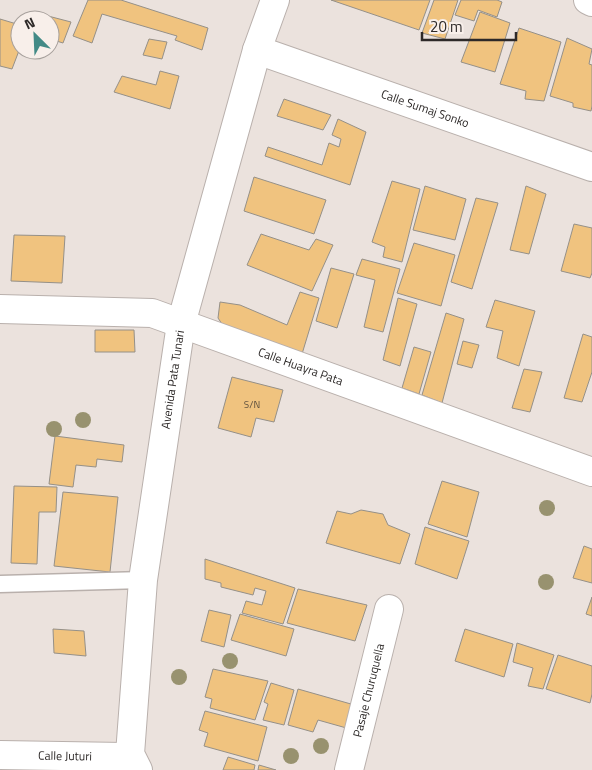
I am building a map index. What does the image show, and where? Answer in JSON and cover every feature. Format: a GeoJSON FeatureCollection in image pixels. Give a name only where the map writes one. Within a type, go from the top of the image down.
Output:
{"type":"FeatureCollection","features":[{"type":"Feature","properties":{"kind":"street","name":"Avenida Pata Tunari"},"geometry":{"type":"LineString","coordinates":[[131,765],[143,580],[181,324],[257,50],[276,0]]}},
{"type":"Feature","properties":{"kind":"street"},"geometry":{"type":"LineString","coordinates":[[588,0],[592,2]]}},
{"type":"Feature","properties":{"kind":"street","name":"Calle Sumaj Sonko"},"geometry":{"type":"LineString","coordinates":[[257,50],[592,168]]}},
{"type":"Feature","properties":{"kind":"street","name":"Calle Huayra Pata"},"geometry":{"type":"LineString","coordinates":[[1,307],[152,313],[592,472]]}},
{"type":"Feature","properties":{"kind":"street","name":"Pasaje Churuquella"},"geometry":{"type":"LineString","coordinates":[[349,770],[390,610]]}},
{"type":"Feature","properties":{"kind":"street","name":"Calle Juturi"},"geometry":{"type":"LineString","coordinates":[[0,755],[124,757],[131,765]]}},
{"type":"Feature","properties":{"kind":"lane"},"geometry":{"type":"LineString","coordinates":[[0,584],[143,580]]}},
{"type":"Feature","properties":{"kind":"building"},"geometry":{"type":"Polygon","coordinates":[[[88,0],[121,0],[208,28],[202,50],[175,40],[177,36],[102,14],[92,43],[73,36],[88,0]]]}},
{"type":"Feature","properties":{"kind":"building"},"geometry":{"type":"Polygon","coordinates":[[[331,0],[430,0],[419,30],[331,0]]]}},
{"type":"Feature","properties":{"kind":"building"},"geometry":{"type":"Polygon","coordinates":[[[434,0],[458,0],[445,39],[422,33],[434,0]]]}},
{"type":"Feature","properties":{"kind":"building"},"geometry":{"type":"Polygon","coordinates":[[[461,0],[497,0],[502,2],[497,17],[478,10],[474,21],[455,15],[461,0]]]}},
{"type":"Feature","properties":{"kind":"building"},"geometry":{"type":"Polygon","coordinates":[[[480,12],[510,23],[495,72],[461,62],[480,12]]]}},
{"type":"Feature","properties":{"kind":"building"},"geometry":{"type":"Polygon","coordinates":[[[0,19],[10,22],[10,60],[15,60],[12,69],[0,66],[0,19]]]}},
{"type":"Feature","properties":{"kind":"building"},"geometry":{"type":"Polygon","coordinates":[[[60,19],[71,22],[63,43],[60,42],[60,19]]]}},
{"type":"Feature","properties":{"kind":"building"},"geometry":{"type":"Polygon","coordinates":[[[519,28],[561,42],[544,101],[525,99],[526,91],[500,84],[519,28]]]}},
{"type":"Feature","properties":{"kind":"building"},"geometry":{"type":"Polygon","coordinates":[[[567,38],[592,49],[589,64],[592,65],[591,111],[573,107],[573,103],[550,96],[567,38]]]}},
{"type":"Feature","properties":{"kind":"building"},"geometry":{"type":"Polygon","coordinates":[[[149,39],[167,42],[162,59],[143,55],[149,39]]]}},
{"type":"Feature","properties":{"kind":"building"},"geometry":{"type":"Polygon","coordinates":[[[160,71],[179,76],[170,109],[114,92],[122,76],[156,85],[160,71]]]}},
{"type":"Feature","properties":{"kind":"building"},"geometry":{"type":"Polygon","coordinates":[[[284,99],[331,115],[323,130],[277,116],[284,99]]]}},
{"type":"Feature","properties":{"kind":"building"},"geometry":{"type":"Polygon","coordinates":[[[338,119],[366,132],[350,185],[265,156],[268,147],[322,165],[329,143],[339,147],[341,139],[332,135],[338,119]]]}},
{"type":"Feature","properties":{"kind":"building"},"geometry":{"type":"Polygon","coordinates":[[[254,177],[326,200],[314,234],[244,211],[254,177]]]}},
{"type":"Feature","properties":{"kind":"building"},"geometry":{"type":"Polygon","coordinates":[[[392,181],[420,189],[402,262],[383,257],[385,247],[372,242],[392,181]]]}},
{"type":"Feature","properties":{"kind":"building"},"geometry":{"type":"Polygon","coordinates":[[[425,186],[466,199],[455,240],[413,230],[425,186]]]}},
{"type":"Feature","properties":{"kind":"building"},"geometry":{"type":"Polygon","coordinates":[[[526,186],[546,194],[529,254],[510,250],[526,186]]]}},
{"type":"Feature","properties":{"kind":"building"},"geometry":{"type":"Polygon","coordinates":[[[476,198],[498,203],[472,289],[451,282],[476,198]]]}},
{"type":"Feature","properties":{"kind":"building"},"geometry":{"type":"Polygon","coordinates":[[[574,224],[592,228],[592,273],[590,278],[561,271],[574,224]]]}},
{"type":"Feature","properties":{"kind":"building"},"geometry":{"type":"Polygon","coordinates":[[[261,234],[309,250],[316,239],[333,245],[312,291],[247,265],[261,234]]]}},
{"type":"Feature","properties":{"kind":"building"},"geometry":{"type":"Polygon","coordinates":[[[14,235],[65,236],[62,283],[11,281],[14,235]]]}},
{"type":"Feature","properties":{"kind":"building"},"geometry":{"type":"Polygon","coordinates":[[[414,243],[455,255],[441,306],[397,293],[414,243]]]}},
{"type":"Feature","properties":{"kind":"building"},"geometry":{"type":"Polygon","coordinates":[[[362,259],[400,269],[383,332],[364,327],[375,280],[356,275],[362,259]]]}},
{"type":"Feature","properties":{"kind":"building"},"geometry":{"type":"Polygon","coordinates":[[[331,268],[354,274],[337,328],[316,321],[331,268]]]}},
{"type":"Feature","properties":{"kind":"building"},"geometry":{"type":"Polygon","coordinates":[[[300,292],[319,298],[302,354],[229,328],[222,324],[218,318],[220,302],[240,305],[287,325],[300,292]]]}},
{"type":"Feature","properties":{"kind":"building"},"geometry":{"type":"Polygon","coordinates":[[[398,298],[417,304],[400,366],[383,360],[398,298]]]}},
{"type":"Feature","properties":{"kind":"building"},"geometry":{"type":"Polygon","coordinates":[[[495,300],[535,311],[519,366],[497,358],[503,331],[486,327],[495,300]]]}},
{"type":"Feature","properties":{"kind":"building"},"geometry":{"type":"Polygon","coordinates":[[[446,313],[464,319],[442,403],[422,395],[446,313]]]}},
{"type":"Feature","properties":{"kind":"building"},"geometry":{"type":"Polygon","coordinates":[[[95,330],[134,330],[135,352],[95,352],[95,330]]]}},
{"type":"Feature","properties":{"kind":"building"},"geometry":{"type":"Polygon","coordinates":[[[583,334],[592,337],[592,372],[582,402],[564,398],[583,334]]]}},
{"type":"Feature","properties":{"kind":"building"},"geometry":{"type":"Polygon","coordinates":[[[463,341],[479,345],[472,368],[457,364],[463,341]]]}},
{"type":"Feature","properties":{"kind":"building"},"geometry":{"type":"Polygon","coordinates":[[[414,347],[431,352],[419,394],[402,388],[414,347]]]}},
{"type":"Feature","properties":{"kind":"building"},"geometry":{"type":"Polygon","coordinates":[[[524,369],[542,372],[530,412],[512,408],[524,369]]]}},
{"type":"Feature","properties":{"kind":"building"},"geometry":{"type":"Polygon","coordinates":[[[232,377],[283,390],[274,422],[256,418],[251,437],[218,428],[232,377]]]}},
{"type":"Feature","properties":{"kind":"building"},"geometry":{"type":"Polygon","coordinates":[[[55,436],[124,445],[122,462],[97,459],[96,467],[76,465],[73,487],[49,484],[55,436]]]}},
{"type":"Feature","properties":{"kind":"building"},"geometry":{"type":"Polygon","coordinates":[[[442,481],[479,492],[467,537],[428,524],[442,481]]]}},
{"type":"Feature","properties":{"kind":"building"},"geometry":{"type":"Polygon","coordinates":[[[14,486],[57,487],[56,512],[39,512],[37,564],[11,563],[14,486]]]}},
{"type":"Feature","properties":{"kind":"building"},"geometry":{"type":"Polygon","coordinates":[[[63,492],[118,497],[110,572],[54,566],[63,492]]]}},
{"type":"Feature","properties":{"kind":"building"},"geometry":{"type":"Polygon","coordinates":[[[361,510],[383,514],[388,525],[410,534],[400,564],[326,543],[337,511],[351,514],[361,510]]]}},
{"type":"Feature","properties":{"kind":"building"},"geometry":{"type":"Polygon","coordinates":[[[425,527],[469,541],[457,579],[415,564],[425,527]]]}},
{"type":"Feature","properties":{"kind":"building"},"geometry":{"type":"Polygon","coordinates":[[[584,546],[592,549],[592,583],[573,578],[584,546]]]}},
{"type":"Feature","properties":{"kind":"building"},"geometry":{"type":"Polygon","coordinates":[[[205,559],[295,588],[283,624],[242,613],[246,601],[262,605],[266,591],[255,588],[253,595],[221,587],[221,583],[205,579],[205,559]]]}},
{"type":"Feature","properties":{"kind":"building"},"geometry":{"type":"Polygon","coordinates":[[[298,589],[367,605],[355,641],[287,623],[298,589]]]}},
{"type":"Feature","properties":{"kind":"building"},"geometry":{"type":"Polygon","coordinates":[[[592,597],[592,616],[586,614],[592,597]]]}},
{"type":"Feature","properties":{"kind":"building"},"geometry":{"type":"Polygon","coordinates":[[[209,610],[231,615],[224,647],[201,641],[209,610]]]}},
{"type":"Feature","properties":{"kind":"building"},"geometry":{"type":"Polygon","coordinates":[[[240,614],[294,629],[286,656],[231,640],[240,614]]]}},
{"type":"Feature","properties":{"kind":"building"},"geometry":{"type":"Polygon","coordinates":[[[53,629],[84,631],[86,656],[54,653],[53,629]]]}},
{"type":"Feature","properties":{"kind":"building"},"geometry":{"type":"Polygon","coordinates":[[[465,629],[513,644],[504,677],[455,661],[465,629]]]}},
{"type":"Feature","properties":{"kind":"building"},"geometry":{"type":"Polygon","coordinates":[[[517,643],[554,655],[543,689],[528,686],[533,668],[513,662],[517,643]]]}},
{"type":"Feature","properties":{"kind":"building"},"geometry":{"type":"Polygon","coordinates":[[[558,655],[592,666],[592,694],[590,703],[546,689],[558,655]]]}},
{"type":"Feature","properties":{"kind":"building"},"geometry":{"type":"Polygon","coordinates":[[[213,669],[268,681],[255,720],[210,708],[212,699],[205,697],[213,669]]]}},
{"type":"Feature","properties":{"kind":"building"},"geometry":{"type":"Polygon","coordinates":[[[271,683],[294,690],[284,725],[263,720],[268,704],[264,702],[271,683]]]}},
{"type":"Feature","properties":{"kind":"building"},"geometry":{"type":"Polygon","coordinates":[[[298,689],[358,706],[350,729],[318,720],[313,732],[288,725],[298,689]]]}},
{"type":"Feature","properties":{"kind":"building"},"geometry":{"type":"Polygon","coordinates":[[[205,711],[267,727],[258,761],[204,746],[208,733],[199,730],[205,711]]]}},
{"type":"Feature","properties":{"kind":"building"},"geometry":{"type":"Polygon","coordinates":[[[228,757],[255,765],[254,770],[223,770],[228,757]]]}},
{"type":"Feature","properties":{"kind":"building"},"geometry":{"type":"Polygon","coordinates":[[[259,765],[276,770],[258,770],[259,765]]]}}]}
